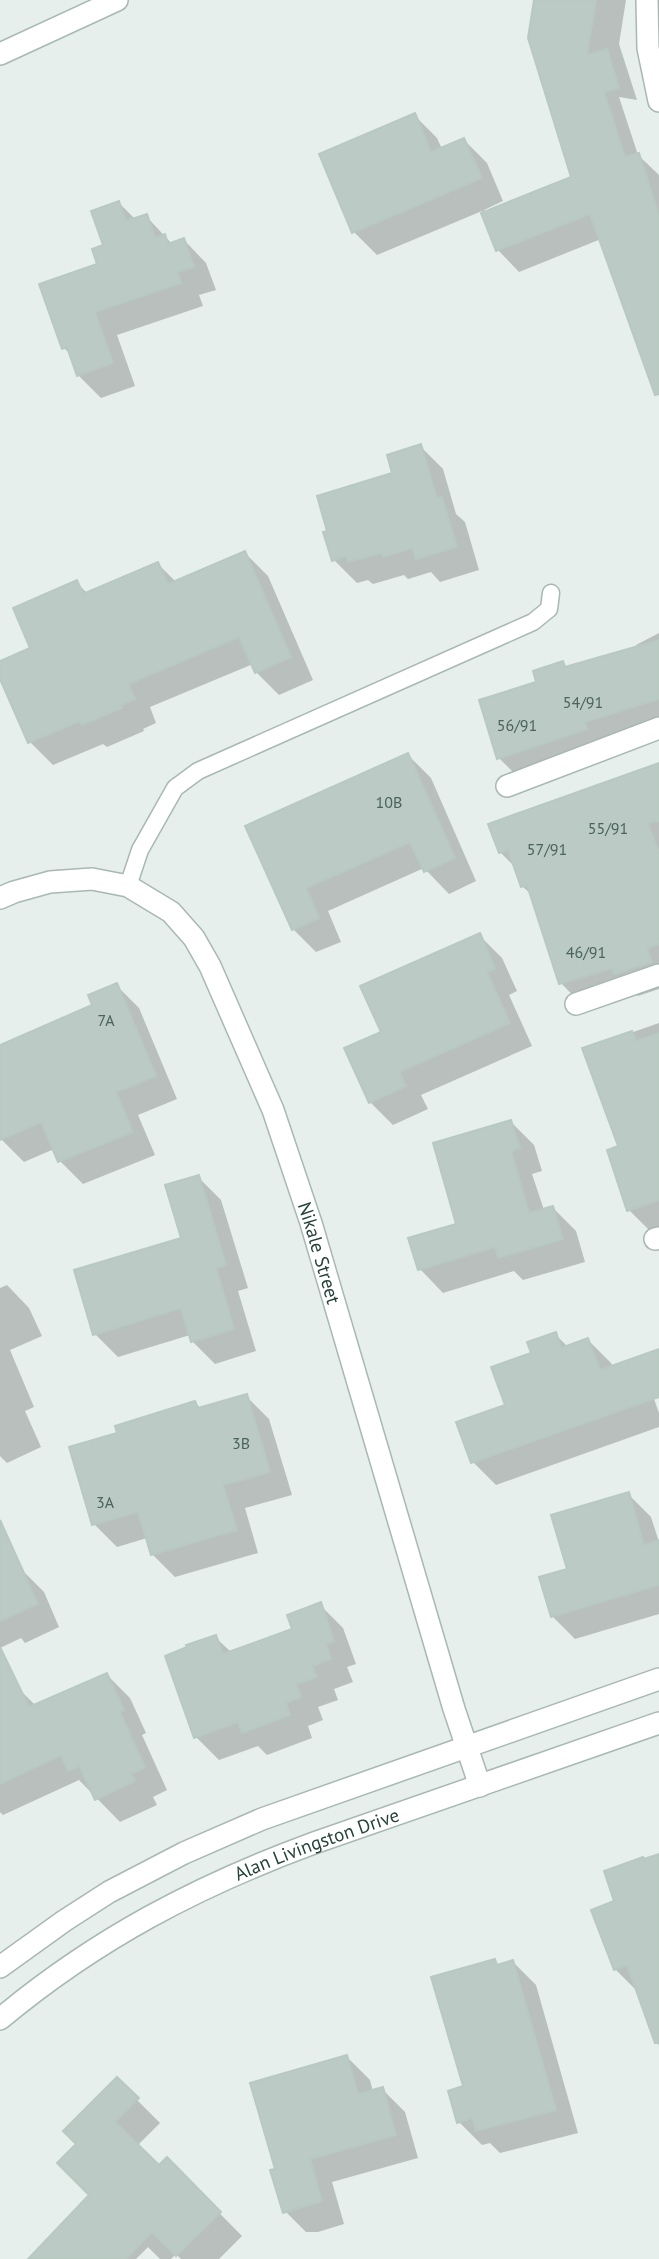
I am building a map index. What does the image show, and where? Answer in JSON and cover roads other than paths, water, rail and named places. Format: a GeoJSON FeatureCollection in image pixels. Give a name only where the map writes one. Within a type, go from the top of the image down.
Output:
{"type":"FeatureCollection","features":[{"type":"Feature","properties":{"kind":"street"},"geometry":{"type":"LineString","coordinates":[[0,54],[117,0]]}},
{"type":"Feature","properties":{"kind":"street"},"geometry":{"type":"LineString","coordinates":[[647,0],[648,48],[659,101]]}},
{"type":"Feature","properties":{"kind":"street"},"geometry":{"type":"LineString","coordinates":[[507,786],[659,728]]}},
{"type":"Feature","properties":{"kind":"street","name":"Nikale Street"},"geometry":{"type":"LineString","coordinates":[[0,898],[50,881],[92,879],[128,886],[171,912],[194,938],[210,966],[273,1110],[311,1223],[480,1786]]}},
{"type":"Feature","properties":{"kind":"street"},"geometry":{"type":"LineString","coordinates":[[576,1004],[659,975]]}},
{"type":"Feature","properties":{"kind":"street","name":"Alan Livingston Drive"},"geometry":{"type":"LineString","coordinates":[[0,1967],[109,1892],[184,1853],[262,1819],[659,1679]]}},
{"type":"Feature","properties":{"kind":"street","name":"Alan Livingston Drive"},"geometry":{"type":"LineString","coordinates":[[0,2019],[89,1954],[131,1927],[195,1892],[292,1851],[659,1723]]}},
{"type":"Feature","properties":{"kind":"lane"},"geometry":{"type":"LineString","coordinates":[[128,886],[140,850],[175,788],[198,771],[533,622],[549,609],[551,593]]}}]}
